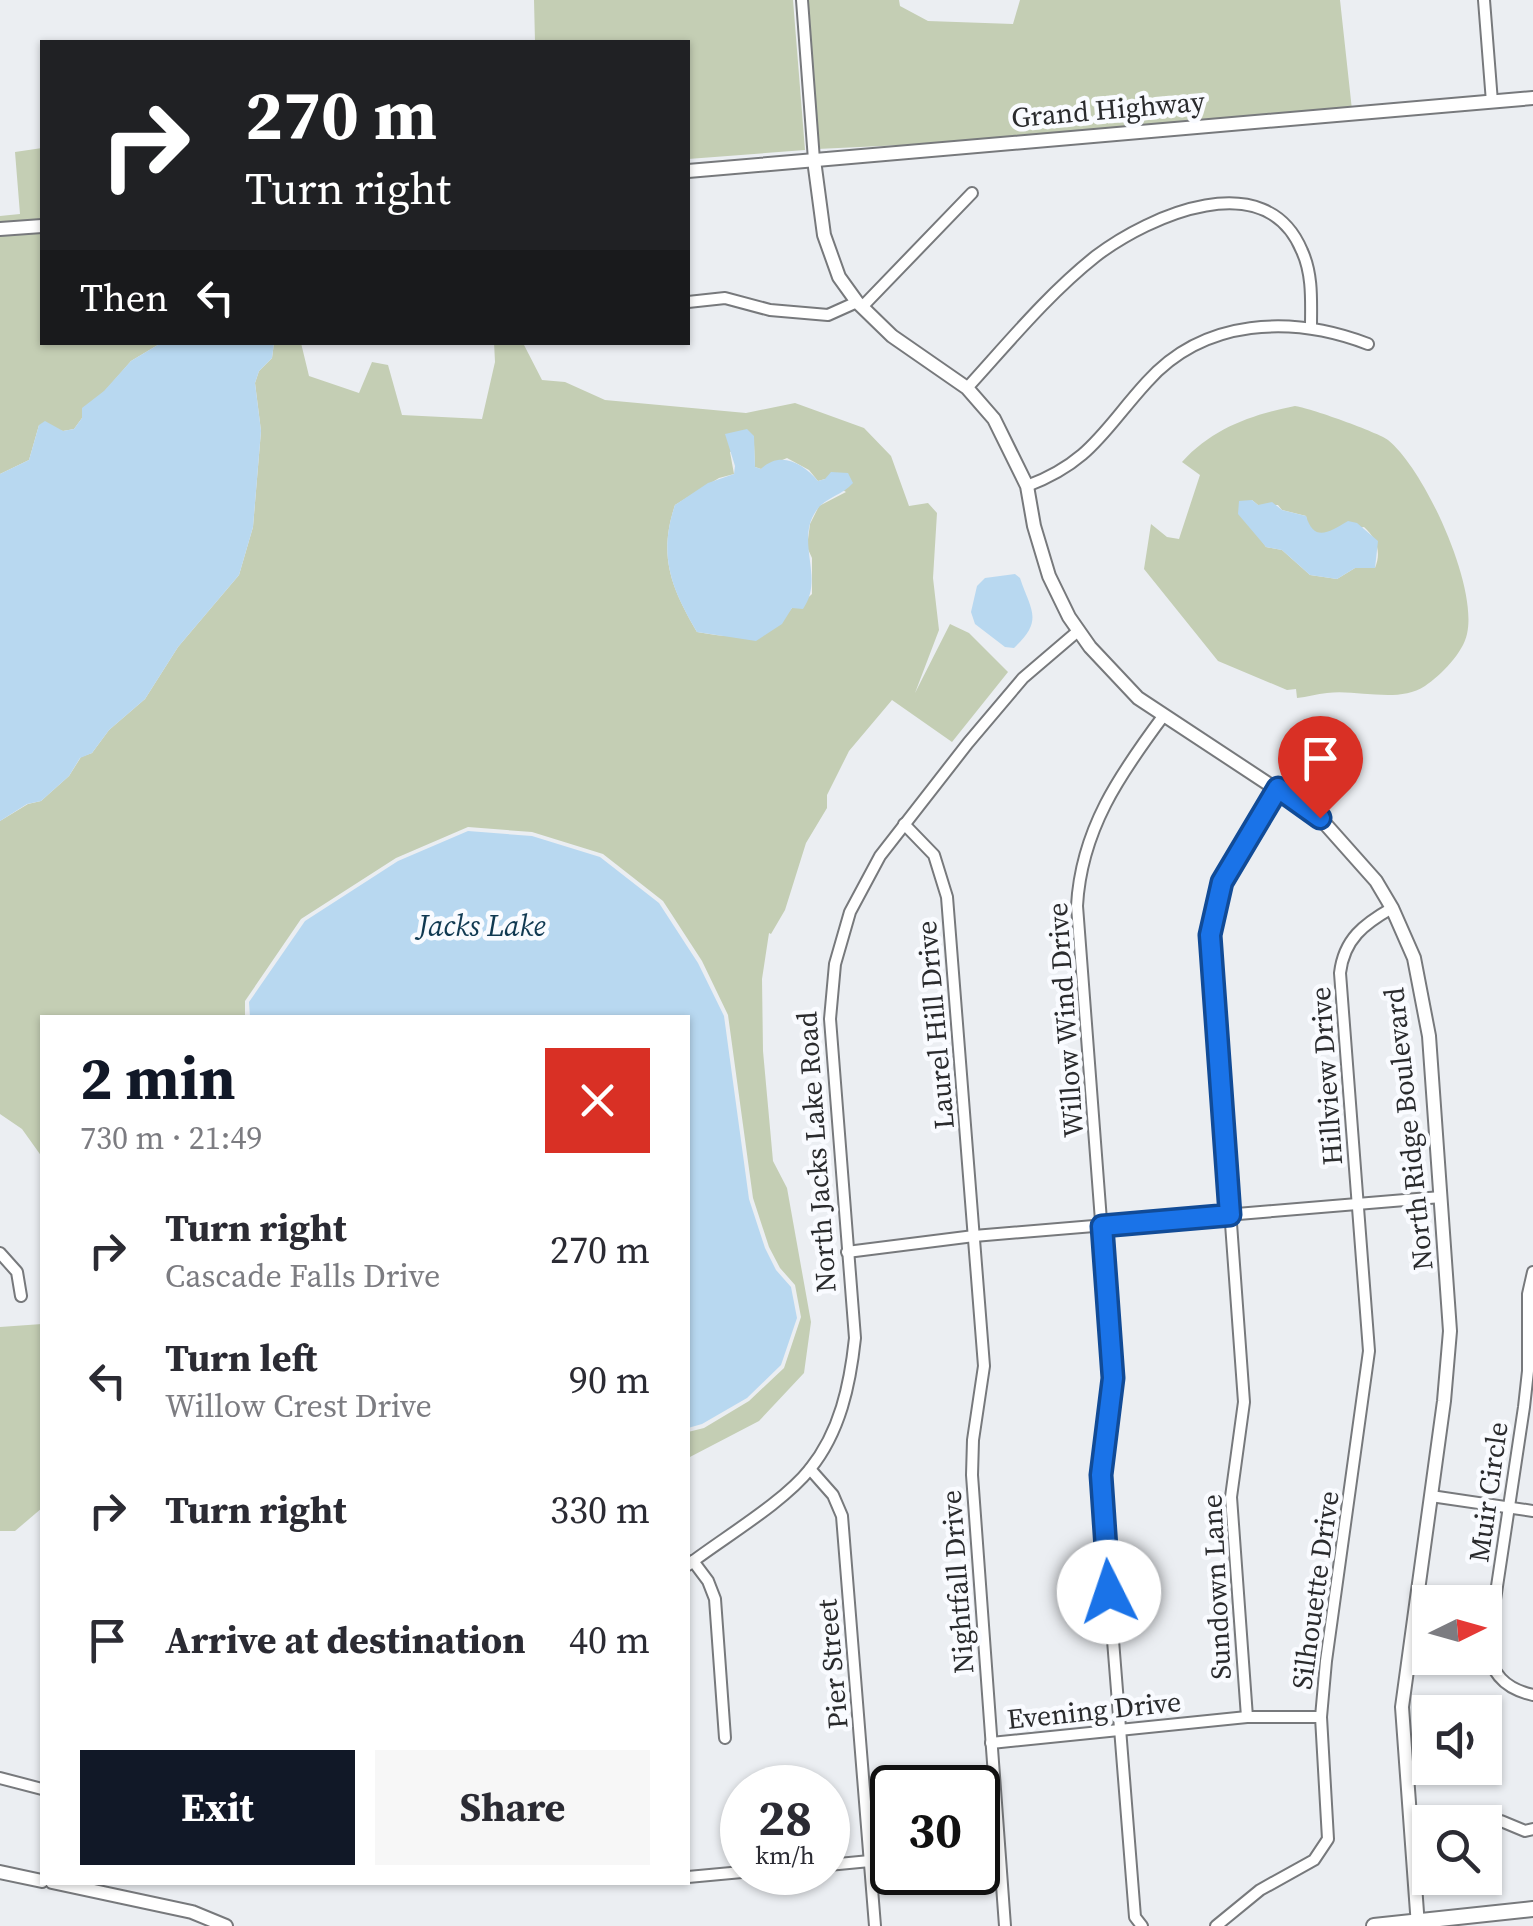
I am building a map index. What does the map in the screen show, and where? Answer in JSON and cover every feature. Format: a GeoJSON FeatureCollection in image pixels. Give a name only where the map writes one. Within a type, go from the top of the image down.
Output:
{"type":"FeatureCollection","features":[{"type":"Feature","properties":{"kind":"main road"},"geometry":{"type":"LineString","coordinates":[[1374,1926],[1533,1909]]}},
{"type":"Feature","properties":{"kind":"street"},"geometry":{"type":"LineString","coordinates":[[802,0],[814,160],[827,248],[840,278],[892,336],[967,388],[994,418],[1026,486],[1076,461],[1108,430],[1156,372],[1210,338],[1271,324],[1311,327],[1368,344]]}},
{"type":"Feature","properties":{"kind":"street"},"geometry":{"type":"LineString","coordinates":[[1484,0],[1492,102]]}},
{"type":"Feature","properties":{"kind":"street","name":"Grand Highway"},"geometry":{"type":"LineString","coordinates":[[690,170],[1533,98]]}},
{"type":"Feature","properties":{"kind":"street"},"geometry":{"type":"LineString","coordinates":[[690,302],[726,298],[770,310],[828,315],[860,304],[972,193]]}},
{"type":"Feature","properties":{"kind":"street"},"geometry":{"type":"LineString","coordinates":[[967,388],[1040,307],[1099,254],[1172,215],[1218,203],[1244,204],[1274,215],[1298,241],[1308,270],[1311,327]]}},
{"type":"Feature","properties":{"kind":"street"},"geometry":{"type":"LineString","coordinates":[[0,230],[40,226]]}},
{"type":"Feature","properties":{"kind":"street","name":"North Ridge Boulevard"},"geometry":{"type":"LineString","coordinates":[[1026,486],[1049,576],[1078,631],[1124,685],[1278,788],[1342,839],[1392,908],[1414,958],[1425,1008],[1450,1331],[1402,1707],[1418,1923]]}},
{"type":"Feature","properties":{"kind":"street","name":"North Jacks Lake Road"},"geometry":{"type":"LineString","coordinates":[[690,1563],[783,1495],[810,1469],[842,1412],[851,1377],[855,1338],[832,1064],[835,964],[850,912],[880,856],[904,824],[1023,678],[1078,631]]}},
{"type":"Feature","properties":{"kind":"street","name":"Willow Wind Drive"},"geometry":{"type":"LineString","coordinates":[[1142,1926],[1135,1917],[1101,1475],[1113,1378],[1078,884],[1087,842],[1098,816],[1134,755],[1164,715]]}},
{"type":"Feature","properties":{"kind":"street","name":"Sundown Lane"},"geometry":{"type":"LineString","coordinates":[[1247,1717],[1231,1497],[1244,1402],[1210,935],[1222,882],[1278,788]]}},
{"type":"Feature","properties":{"kind":"street","name":"Laurel Hill Drive"},"geometry":{"type":"LineString","coordinates":[[904,824],[934,855],[944,881],[974,1236]]}},
{"type":"Feature","properties":{"kind":"street","name":"Hillview Drive"},"geometry":{"type":"LineString","coordinates":[[1358,1204],[1342,962],[1357,931],[1392,908]]}},
{"type":"Feature","properties":{"kind":"street"},"geometry":{"type":"LineString","coordinates":[[847,1252],[974,1236],[1441,1197]]}},
{"type":"Feature","properties":{"kind":"street","name":"Silhouette Drive"},"geometry":{"type":"LineString","coordinates":[[1216,1926],[1260,1890],[1314,1860],[1326,1847],[1321,1717],[1368,1367],[1358,1204]]}},
{"type":"Feature","properties":{"kind":"street","name":"Nightfall Drive"},"geometry":{"type":"LineString","coordinates":[[974,1236],[984,1366],[971,1460],[1005,1926]]}},
{"type":"Feature","properties":{"kind":"street"},"geometry":{"type":"LineString","coordinates":[[0,1253],[16,1272],[22,1296]]}},
{"type":"Feature","properties":{"kind":"street","name":"Muir Circle"},"geometry":{"type":"LineString","coordinates":[[1533,1272],[1528,1294],[1530,1370],[1489,1657],[1504,1683],[1533,1695]]}},
{"type":"Feature","properties":{"kind":"street","name":"Pier Street"},"geometry":{"type":"LineString","coordinates":[[810,1469],[833,1495],[842,1516],[870,1861]]}},
{"type":"Feature","properties":{"kind":"street"},"geometry":{"type":"LineString","coordinates":[[1431,1496],[1533,1512]]}},
{"type":"Feature","properties":{"kind":"street"},"geometry":{"type":"LineString","coordinates":[[690,1563],[708,1581],[715,1600],[725,1738]]}},
{"type":"Feature","properties":{"kind":"street","name":"Evening Drive"},"geometry":{"type":"LineString","coordinates":[[991,1743],[1247,1717],[1321,1717]]}},
{"type":"Feature","properties":{"kind":"street"},"geometry":{"type":"LineString","coordinates":[[0,1778],[40,1788]]}},
{"type":"Feature","properties":{"kind":"street"},"geometry":{"type":"LineString","coordinates":[[1502,1821],[1525,1831],[1533,1830]]}},
{"type":"Feature","properties":{"kind":"street"},"geometry":{"type":"LineString","coordinates":[[850,1863],[870,1861]]}},
{"type":"Feature","properties":{"kind":"street"},"geometry":{"type":"LineString","coordinates":[[0,1872],[40,1881]]}},
{"type":"Feature","properties":{"kind":"street"},"geometry":{"type":"LineString","coordinates":[[690,1877],[720,1874]]}},
{"type":"Feature","properties":{"kind":"street"},"geometry":{"type":"LineString","coordinates":[[67,1885],[192,1912],[226,1926]]}},
{"type":"Feature","properties":{"kind":"street","name":"Pier Street"},"geometry":{"type":"LineString","coordinates":[[873,1895],[875,1926]]}},
{"type":"Feature","properties":{"kind":"green space"},"geometry":{"type":"Polygon","coordinates":[[[534,0],[793,0],[805,150],[690,159],[690,40],[535,40],[534,0]]]}},
{"type":"Feature","properties":{"kind":"green space"},"geometry":{"type":"Polygon","coordinates":[[[807,0],[899,0],[900,6],[928,21],[1013,24],[1020,0],[1340,0],[1352,110],[988,141],[817,149],[807,0]]]}},
{"type":"Feature","properties":{"kind":"green space"},"geometry":{"type":"Polygon","coordinates":[[[40,148],[40,221],[0,225],[0,216],[20,214],[15,152],[40,148]]]}},
{"type":"Feature","properties":{"kind":"green space"},"geometry":{"type":"Polygon","coordinates":[[[40,231],[40,345],[158,345],[131,361],[104,392],[83,408],[82,418],[74,429],[63,431],[39,425],[29,460],[0,474],[0,234],[40,231]]]}},
{"type":"Feature","properties":{"kind":"green space"},"geometry":{"type":"Polygon","coordinates":[[[274,345],[301,345],[309,376],[359,393],[372,362],[388,365],[402,415],[482,419],[495,362],[494,345],[524,345],[542,380],[565,382],[605,400],[746,413],[795,403],[864,428],[891,456],[909,506],[928,503],[937,513],[933,578],[939,630],[915,693],[950,624],[969,633],[1008,672],[952,742],[892,700],[849,751],[827,795],[827,808],[806,843],[785,910],[769,933],[762,979],[763,1051],[773,1161],[787,1188],[811,1322],[804,1373],[759,1421],[690,1457],[690,1432],[704,1428],[749,1401],[784,1368],[801,1317],[795,1285],[769,1247],[753,1198],[728,1015],[702,961],[663,901],[603,854],[532,832],[468,827],[396,858],[301,919],[245,1001],[245,1015],[40,1015],[40,1154],[22,1129],[0,1114],[0,821],[28,804],[41,801],[69,776],[81,757],[92,753],[109,730],[145,699],[178,647],[239,575],[253,527],[261,431],[255,383],[259,371],[272,358],[274,345]],[[754,444],[730,452],[734,474],[719,478],[675,505],[668,540],[670,571],[697,632],[738,636],[761,632],[812,594],[812,558],[807,547],[810,524],[819,506],[846,492],[825,479],[818,481],[809,470],[787,458],[761,469],[755,467],[754,444]]]}},
{"type":"Feature","properties":{"kind":"green space"},"geometry":{"type":"Polygon","coordinates":[[[1302,407],[1388,440],[1418,476],[1432,502],[1457,559],[1468,613],[1467,634],[1461,649],[1425,686],[1402,694],[1339,692],[1297,698],[1296,689],[1287,690],[1218,661],[1144,569],[1151,524],[1167,537],[1179,539],[1200,475],[1182,462],[1220,432],[1279,410],[1302,407]],[[1252,500],[1259,537],[1266,547],[1282,550],[1310,575],[1337,579],[1355,568],[1375,568],[1377,545],[1364,527],[1317,535],[1308,526],[1306,516],[1282,510],[1278,505],[1258,505],[1252,500]]]}},
{"type":"Feature","properties":{"kind":"green space"},"geometry":{"type":"Polygon","coordinates":[[[40,1324],[40,1510],[15,1531],[0,1531],[0,1327],[40,1324]]]}},
{"type":"Feature","properties":{"kind":"water"},"geometry":{"type":"Polygon","coordinates":[[[158,345],[274,345],[272,358],[259,371],[255,383],[261,431],[253,527],[239,575],[178,647],[145,699],[109,730],[92,753],[80,758],[69,776],[41,801],[27,804],[0,821],[0,474],[29,460],[39,425],[45,421],[63,431],[74,429],[82,418],[82,408],[131,361],[158,345]]]}},
{"type":"Feature","properties":{"kind":"water"},"geometry":{"type":"Polygon","coordinates":[[[747,429],[754,436],[755,467],[761,469],[776,460],[791,461],[818,481],[831,472],[848,473],[853,483],[819,507],[810,523],[811,585],[803,609],[792,608],[782,624],[756,641],[697,632],[674,586],[668,556],[675,505],[708,483],[734,474],[725,434],[747,429]]]}},
{"type":"Feature","properties":{"kind":"water"},"geometry":{"type":"Polygon","coordinates":[[[1252,500],[1258,505],[1272,502],[1282,510],[1306,516],[1313,529],[1322,533],[1348,521],[1357,523],[1378,541],[1375,568],[1355,568],[1337,579],[1310,575],[1282,550],[1266,547],[1238,514],[1239,501],[1252,500]]]}},
{"type":"Feature","properties":{"kind":"water"},"geometry":{"type":"Polygon","coordinates":[[[1015,574],[1031,607],[1032,622],[1014,648],[1005,647],[975,624],[971,612],[977,586],[985,578],[1015,574]]]}},
{"type":"Feature","properties":{"kind":"water","name":"Jacks Lake"},"geometry":{"type":"Polygon","coordinates":[[[468,831],[532,836],[600,857],[659,903],[698,963],[724,1016],[749,1199],[765,1248],[776,1270],[791,1287],[797,1318],[781,1365],[747,1398],[690,1427],[690,1015],[250,1015],[249,1002],[305,921],[398,861],[468,831]]]}},
{"type":"Feature","properties":{"kind":"route"},"geometry":{"type":"LineString","coordinates":[[1109,1592],[1101,1475],[1113,1378],[1102,1226],[1230,1215],[1210,956],[1212,918],[1230,866],[1278,788],[1320,818]]}}]}
